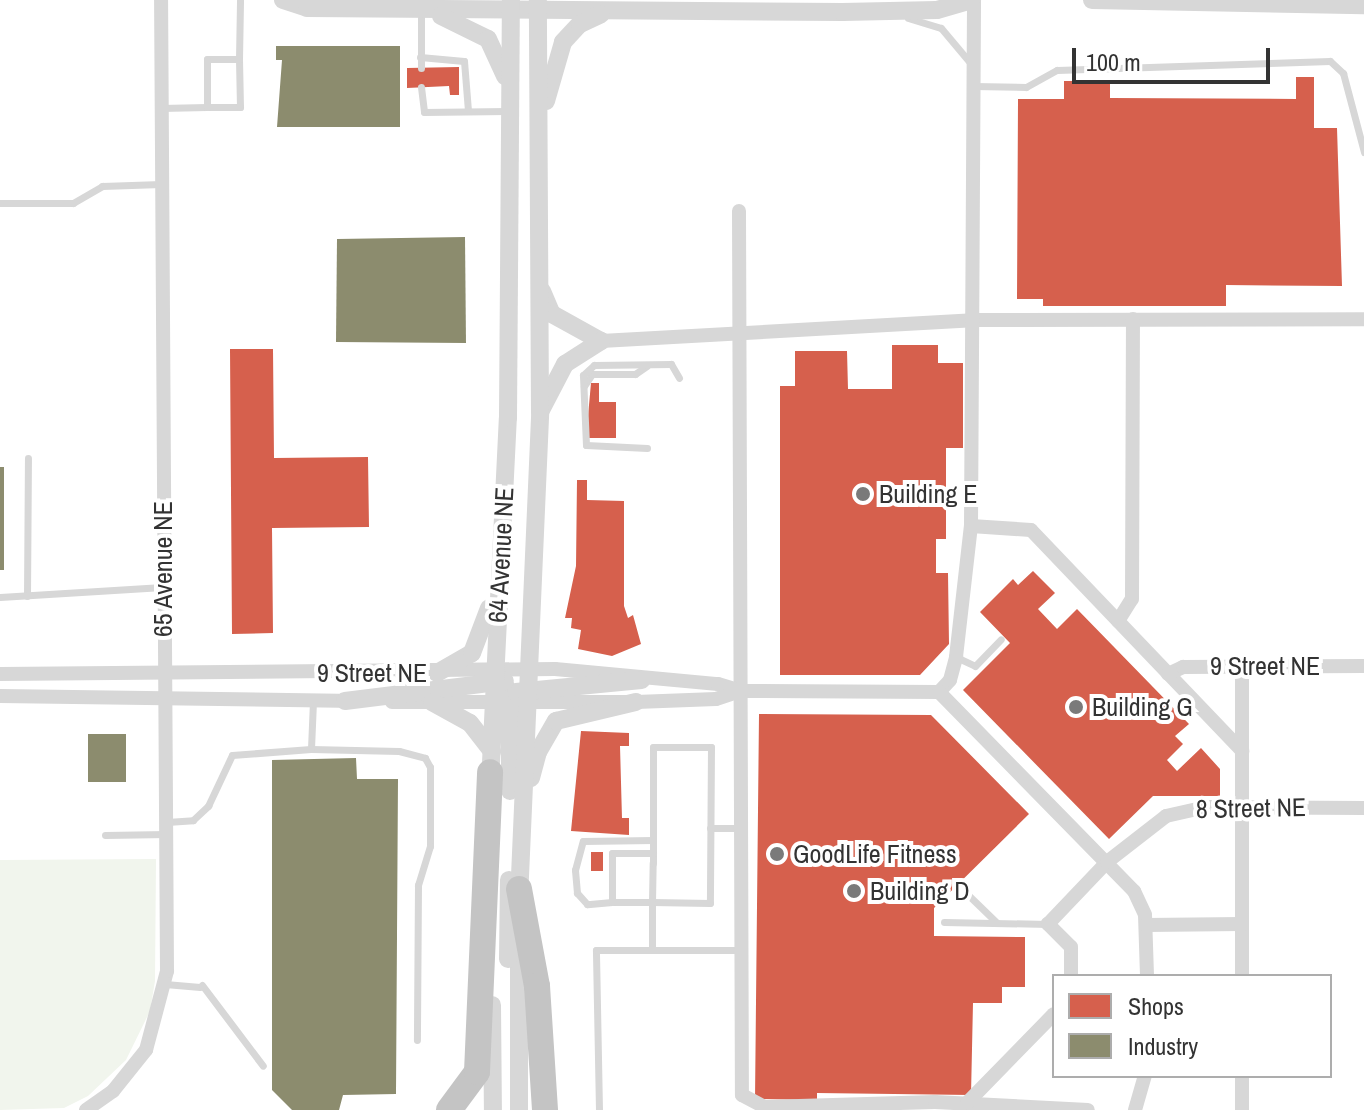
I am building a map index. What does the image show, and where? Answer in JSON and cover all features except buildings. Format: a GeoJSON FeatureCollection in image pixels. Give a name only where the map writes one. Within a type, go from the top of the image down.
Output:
{"type":"FeatureCollection","features":[{"type":"Feature","properties":{"kind":"highway"},"geometry":{"type":"LineString","coordinates":[[449,1110],[477,1072],[491,761]]}},
{"type":"Feature","properties":{"kind":"highway"},"geometry":{"type":"LineString","coordinates":[[519,889],[537,986],[545,1110]]}},
{"type":"Feature","properties":{"kind":"street","name":"65 Avenue NE"},"geometry":{"type":"LineString","coordinates":[[86,1110],[113,1091],[146,1050],[165,984],[167,828],[161,0]]}},
{"type":"Feature","properties":{"kind":"street"},"geometry":{"type":"LineString","coordinates":[[283,0],[307,8],[416,10],[537,4],[607,11],[842,12],[937,10],[972,0],[971,526],[956,657],[950,680],[939,692],[1134,891],[1146,925],[1147,974]]}},
{"type":"Feature","properties":{"kind":"street"},"geometry":{"type":"LineString","coordinates":[[1092,0],[1364,5]]}},
{"type":"Feature","properties":{"kind":"street","name":"64 Avenue NE"},"geometry":{"type":"LineString","coordinates":[[493,1110],[491,761],[508,690],[528,669],[540,413],[537,4]]}},
{"type":"Feature","properties":{"kind":"street","name":"64 Avenue NE"},"geometry":{"type":"LineString","coordinates":[[511,6],[505,467],[508,690],[521,815],[519,1110]]}},
{"type":"Feature","properties":{"kind":"street"},"geometry":{"type":"LineString","coordinates":[[416,10],[481,33],[495,50],[508,83]]}},
{"type":"Feature","properties":{"kind":"street"},"geometry":{"type":"LineString","coordinates":[[538,143],[558,52],[580,24],[607,11]]}},
{"type":"Feature","properties":{"kind":"street"},"geometry":{"type":"LineString","coordinates":[[739,211],[742,334],[739,1084],[742,1095],[755,1105],[936,1106],[967,1103],[1088,1110]]}},
{"type":"Feature","properties":{"kind":"street"},"geometry":{"type":"LineString","coordinates":[[539,284],[552,314],[601,341]]}},
{"type":"Feature","properties":{"kind":"street"},"geometry":{"type":"LineString","coordinates":[[1118,621],[1132,599],[1133,319]]}},
{"type":"Feature","properties":{"kind":"street"},"geometry":{"type":"LineString","coordinates":[[540,413],[565,364],[601,341],[972,320],[1364,319]]}},
{"type":"Feature","properties":{"kind":"street"},"geometry":{"type":"LineString","coordinates":[[437,673],[466,658],[485,628],[495,496],[505,467]]}},
{"type":"Feature","properties":{"kind":"street"},"geometry":{"type":"LineString","coordinates":[[971,526],[1031,530],[1242,751]]}},
{"type":"Feature","properties":{"kind":"street","name":"9 Street NE"},"geometry":{"type":"LineString","coordinates":[[1168,674],[1183,667],[1364,666]]}},
{"type":"Feature","properties":{"kind":"street"},"geometry":{"type":"LineString","coordinates":[[1242,667],[1242,974]]}},
{"type":"Feature","properties":{"kind":"street","name":"9 Street NE"},"geometry":{"type":"LineString","coordinates":[[0,696],[432,702],[508,690],[528,669],[718,684],[741,691],[939,692]]}},
{"type":"Feature","properties":{"kind":"street","name":"9 Street NE"},"geometry":{"type":"LineString","coordinates":[[0,674],[437,673],[508,690],[636,702],[716,699],[741,691]]}},
{"type":"Feature","properties":{"kind":"street"},"geometry":{"type":"LineString","coordinates":[[345,701],[641,680]]}},
{"type":"Feature","properties":{"kind":"street"},"geometry":{"type":"LineString","coordinates":[[508,690],[509,1046],[519,1110]]}},
{"type":"Feature","properties":{"kind":"street"},"geometry":{"type":"LineString","coordinates":[[432,702],[470,723],[491,761]]}},
{"type":"Feature","properties":{"kind":"street"},"geometry":{"type":"LineString","coordinates":[[521,815],[538,752],[556,721],[636,702]]}},
{"type":"Feature","properties":{"kind":"street","name":"8 Street NE"},"geometry":{"type":"LineString","coordinates":[[1048,924],[1107,862],[1175,811],[1242,807],[1364,808]]}},
{"type":"Feature","properties":{"kind":"street"},"geometry":{"type":"LineString","coordinates":[[1048,924],[1071,947],[1071,974]]}},
{"type":"Feature","properties":{"kind":"street"},"geometry":{"type":"LineString","coordinates":[[1146,925],[1242,924]]}},
{"type":"Feature","properties":{"kind":"street"},"geometry":{"type":"LineString","coordinates":[[967,1103],[1052,1016]]}},
{"type":"Feature","properties":{"kind":"street"},"geometry":{"type":"LineString","coordinates":[[1135,1110],[1144,1078]]}},
{"type":"Feature","properties":{"kind":"street"},"geometry":{"type":"LineString","coordinates":[[1242,1078],[1242,1110]]}},
{"type":"Feature","properties":{"kind":"lane"},"geometry":{"type":"LineString","coordinates":[[161,108],[240,107],[240,0]]}},
{"type":"Feature","properties":{"kind":"lane"},"geometry":{"type":"LineString","coordinates":[[416,10],[421,68]]}},
{"type":"Feature","properties":{"kind":"lane"},"geometry":{"type":"LineString","coordinates":[[842,12],[915,19],[941,28],[972,65]]}},
{"type":"Feature","properties":{"kind":"lane"},"geometry":{"type":"LineString","coordinates":[[420,57],[464,61],[468,111]]}},
{"type":"Feature","properties":{"kind":"lane"},"geometry":{"type":"LineString","coordinates":[[207,107],[207,59],[239,59]]}},
{"type":"Feature","properties":{"kind":"lane"},"geometry":{"type":"LineString","coordinates":[[972,86],[1026,87],[1057,70],[1330,61],[1343,73],[1364,152]]}},
{"type":"Feature","properties":{"kind":"lane"},"geometry":{"type":"LineString","coordinates":[[421,87],[424,112],[508,111]]}},
{"type":"Feature","properties":{"kind":"lane"},"geometry":{"type":"LineString","coordinates":[[0,203],[73,203],[102,186],[161,184]]}},
{"type":"Feature","properties":{"kind":"lane"},"geometry":{"type":"LineString","coordinates":[[647,448],[586,445],[583,375],[594,365],[671,364],[679,378]]}},
{"type":"Feature","properties":{"kind":"lane"},"geometry":{"type":"LineString","coordinates":[[27,596],[28,458]]}},
{"type":"Feature","properties":{"kind":"lane"},"geometry":{"type":"LineString","coordinates":[[0,597],[163,587]]}},
{"type":"Feature","properties":{"kind":"lane"},"geometry":{"type":"LineString","coordinates":[[956,657],[975,666],[1001,639]]}},
{"type":"Feature","properties":{"kind":"lane"},"geometry":{"type":"LineString","coordinates":[[311,749],[313,701]]}},
{"type":"Feature","properties":{"kind":"lane"},"geometry":{"type":"LineString","coordinates":[[652,950],[652,902],[653,853],[653,840],[653,747],[711,747],[710,903],[652,902],[612,902],[587,904],[577,893],[575,870],[583,841],[653,840]]}},
{"type":"Feature","properties":{"kind":"lane"},"geometry":{"type":"LineString","coordinates":[[105,835],[167,828],[193,820],[208,806],[232,755],[311,749],[399,751],[425,758],[430,767],[430,846],[418,897],[417,1040]]}},
{"type":"Feature","properties":{"kind":"lane"},"geometry":{"type":"LineString","coordinates":[[710,828],[741,828]]}},
{"type":"Feature","properties":{"kind":"lane"},"geometry":{"type":"LineString","coordinates":[[612,902],[612,853],[653,853]]}},
{"type":"Feature","properties":{"kind":"lane"},"geometry":{"type":"LineString","coordinates":[[961,888],[997,923]]}},
{"type":"Feature","properties":{"kind":"lane"},"geometry":{"type":"LineString","coordinates":[[944,922],[1048,924]]}},
{"type":"Feature","properties":{"kind":"lane"},"geometry":{"type":"LineString","coordinates":[[599,1110],[596,950],[741,950]]}},
{"type":"Feature","properties":{"kind":"lane"},"geometry":{"type":"LineString","coordinates":[[165,984],[201,986],[263,1066]]}},
{"type":"Feature","properties":{"kind":"shaded area"},"geometry":{"type":"Polygon","coordinates":[[[156,859],[155,981],[150,1011],[126,1060],[88,1096],[64,1108],[0,1110],[0,860],[156,859]]]}},
{"type":"Feature","properties":{"kind":"place","name":"Building E"},"geometry":{"type":"Point","coordinates":[863,494]}},
{"type":"Feature","properties":{"kind":"place","name":"Building G"},"geometry":{"type":"Point","coordinates":[1076,707]}},
{"type":"Feature","properties":{"kind":"place","name":"GoodLife Fitness"},"geometry":{"type":"Point","coordinates":[777,854]}},
{"type":"Feature","properties":{"kind":"place","name":"Building D"},"geometry":{"type":"Point","coordinates":[854,891]}}]}
